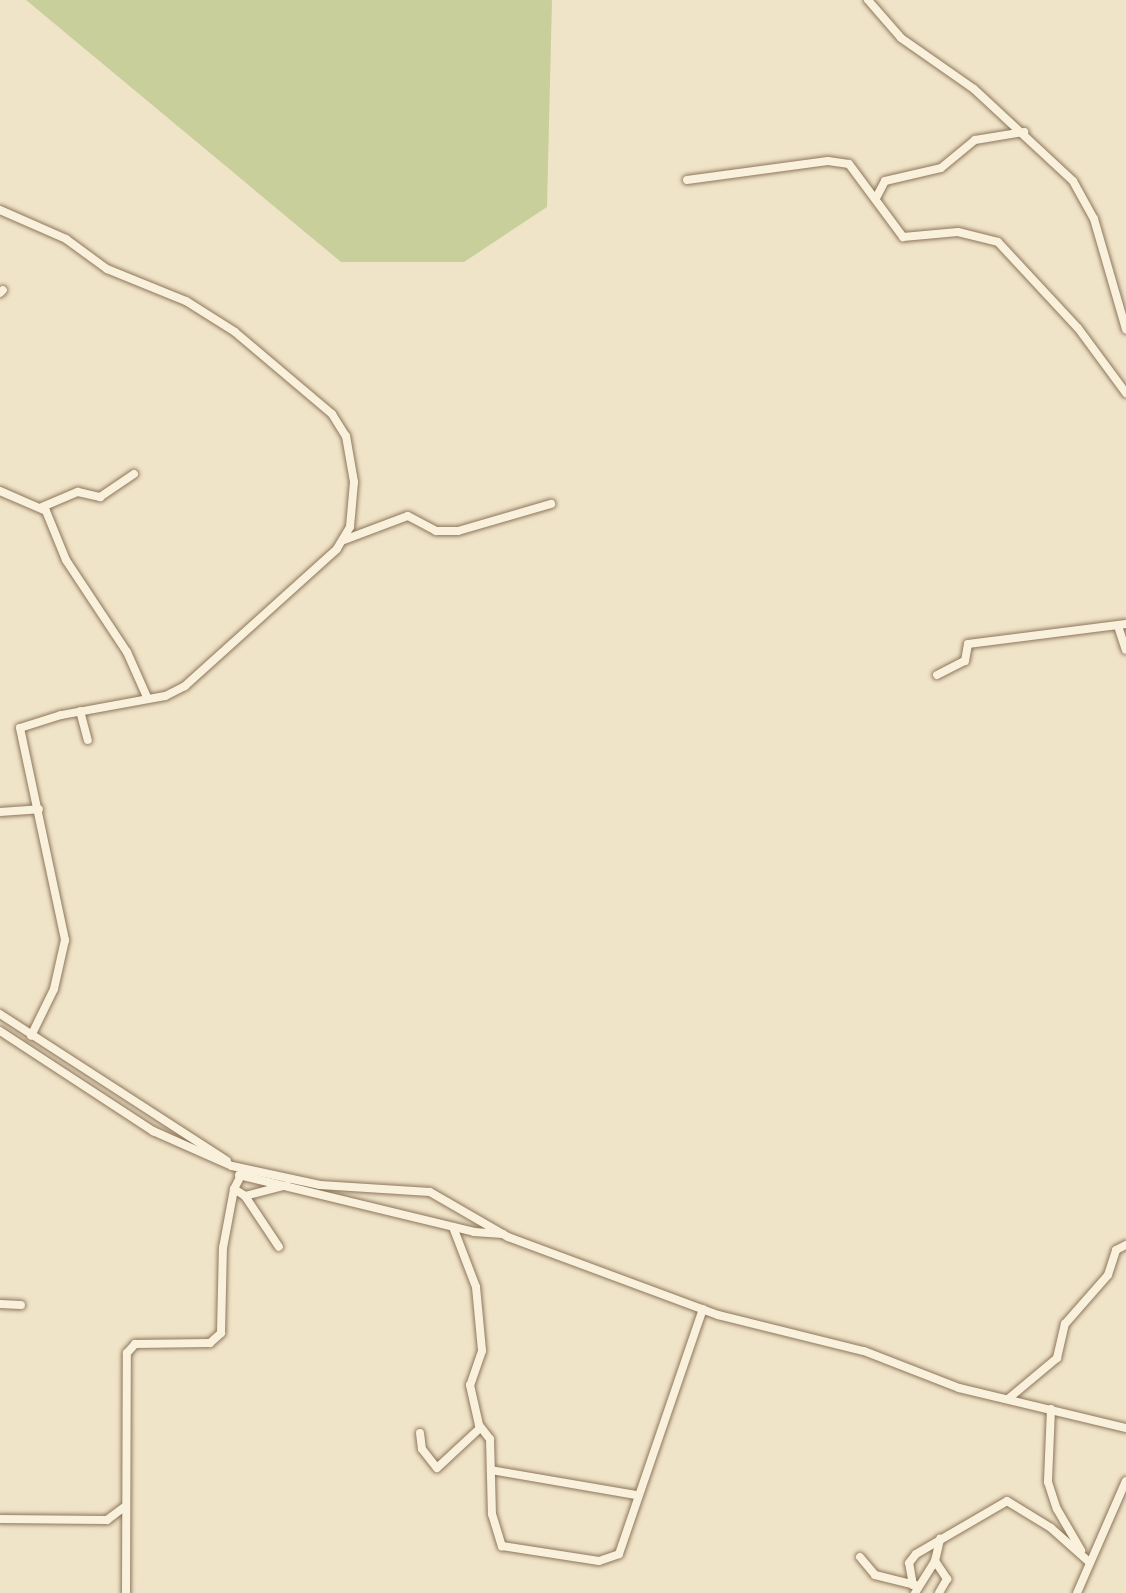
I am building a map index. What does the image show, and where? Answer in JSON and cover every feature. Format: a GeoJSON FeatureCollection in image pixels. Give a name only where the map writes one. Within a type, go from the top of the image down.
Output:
{"type":"FeatureCollection","features":[{"type":"Feature","properties":{"kind":"street"},"geometry":{"type":"LineString","coordinates":[[868,0],[901,38],[1024,132],[1073,181],[1089,206],[1126,329]]}},
{"type":"Feature","properties":{"kind":"street"},"geometry":{"type":"LineString","coordinates":[[876,199],[885,181],[941,168],[975,140],[1024,132]]}},
{"type":"Feature","properties":{"kind":"street"},"geometry":{"type":"LineString","coordinates":[[687,180],[837,161],[849,164],[903,237],[958,232],[998,242],[1078,328],[1126,393]]}},
{"type":"Feature","properties":{"kind":"street"},"geometry":{"type":"LineString","coordinates":[[0,210],[66,239],[126,279],[211,314],[313,394],[346,436],[352,455],[353,514],[343,541],[317,572],[242,632],[185,686],[20,728],[65,940],[54,989],[31,1036]]}},
{"type":"Feature","properties":{"kind":"street"},"geometry":{"type":"LineString","coordinates":[[0,491],[42,507],[78,492],[100,497],[134,474]]}},
{"type":"Feature","properties":{"kind":"street"},"geometry":{"type":"LineString","coordinates":[[343,541],[408,516],[436,531],[458,531],[551,504]]}},
{"type":"Feature","properties":{"kind":"street"},"geometry":{"type":"LineString","coordinates":[[42,507],[66,560],[127,652],[147,697]]}},
{"type":"Feature","properties":{"kind":"street"},"geometry":{"type":"LineString","coordinates":[[937,675],[965,661],[968,644],[1122,625],[1126,650]]}},
{"type":"Feature","properties":{"kind":"street"},"geometry":{"type":"LineString","coordinates":[[80,711],[88,740]]}},
{"type":"Feature","properties":{"kind":"street"},"geometry":{"type":"LineString","coordinates":[[0,812],[39,809]]}},
{"type":"Feature","properties":{"kind":"street"},"geometry":{"type":"LineString","coordinates":[[0,1014],[242,1172],[291,1182],[453,1227],[503,1234]]}},
{"type":"Feature","properties":{"kind":"street"},"geometry":{"type":"LineString","coordinates":[[0,1031],[153,1131],[232,1166]]}},
{"type":"Feature","properties":{"kind":"street"},"geometry":{"type":"LineString","coordinates":[[126,1593],[127,1353],[135,1344],[210,1343],[221,1333],[221,1272],[234,1189],[242,1172]]}},
{"type":"Feature","properties":{"kind":"street"},"geometry":{"type":"LineString","coordinates":[[245,1196],[291,1182],[430,1192],[503,1234],[703,1309],[792,1329],[1007,1400],[1126,1428]]}},
{"type":"Feature","properties":{"kind":"street"},"geometry":{"type":"LineString","coordinates":[[234,1189],[245,1196],[279,1247]]}},
{"type":"Feature","properties":{"kind":"street"},"geometry":{"type":"LineString","coordinates":[[453,1227],[476,1287],[482,1351],[470,1385],[480,1428],[490,1439],[492,1514],[502,1546],[614,1560],[703,1309]]}},
{"type":"Feature","properties":{"kind":"street"},"geometry":{"type":"LineString","coordinates":[[1007,1400],[1057,1358],[1065,1324],[1108,1275],[1116,1250],[1126,1245]]}},
{"type":"Feature","properties":{"kind":"street"},"geometry":{"type":"LineString","coordinates":[[0,1304],[21,1305]]}},
{"type":"Feature","properties":{"kind":"street"},"geometry":{"type":"LineString","coordinates":[[1051,1409],[1048,1482],[1057,1509],[1088,1561]]}},
{"type":"Feature","properties":{"kind":"street"},"geometry":{"type":"LineString","coordinates":[[420,1433],[422,1449],[437,1468],[480,1428]]}},
{"type":"Feature","properties":{"kind":"street"},"geometry":{"type":"LineString","coordinates":[[491,1470],[635,1495]]}},
{"type":"Feature","properties":{"kind":"street"},"geometry":{"type":"LineString","coordinates":[[1077,1593],[1088,1561],[1126,1481]]}},
{"type":"Feature","properties":{"kind":"street"},"geometry":{"type":"LineString","coordinates":[[916,1588],[911,1558],[1007,1501],[1051,1528],[1088,1561]]}},
{"type":"Feature","properties":{"kind":"street"},"geometry":{"type":"LineString","coordinates":[[0,1519],[107,1520],[124,1506]]}},
{"type":"Feature","properties":{"kind":"street"},"geometry":{"type":"LineString","coordinates":[[916,1588],[935,1561],[940,1539]]}},
{"type":"Feature","properties":{"kind":"street"},"geometry":{"type":"LineString","coordinates":[[860,1557],[875,1575],[916,1588]]}},
{"type":"Feature","properties":{"kind":"street"},"geometry":{"type":"LineString","coordinates":[[935,1561],[947,1579],[939,1593]]}},
{"type":"Feature","properties":{"kind":"green space"},"geometry":{"type":"Polygon","coordinates":[[[26,0],[552,0],[547,207],[464,262],[341,262],[26,0]]]}}]}
